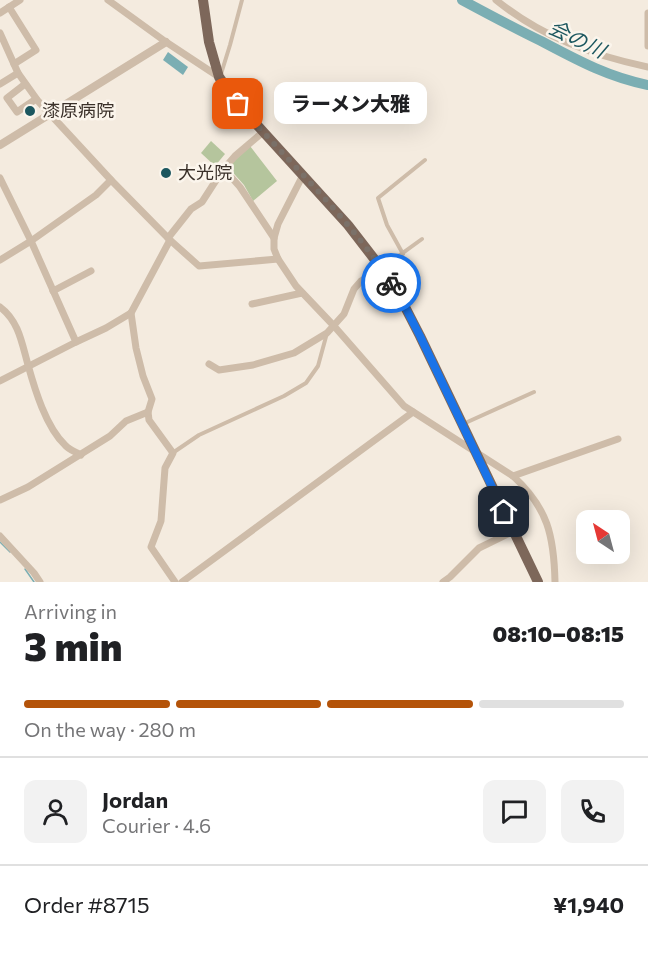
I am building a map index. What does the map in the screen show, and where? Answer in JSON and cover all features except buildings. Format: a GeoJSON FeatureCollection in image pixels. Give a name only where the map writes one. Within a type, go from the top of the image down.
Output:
{"type":"FeatureCollection","features":[{"type":"Feature","properties":{"kind":"main road"},"geometry":{"type":"LineString","coordinates":[[203,0],[208,42],[219,77],[238,104],[348,225],[402,301],[538,582]]}},
{"type":"Feature","properties":{"kind":"street"},"geometry":{"type":"LineString","coordinates":[[0,13],[20,0]]}},
{"type":"Feature","properties":{"kind":"street"},"geometry":{"type":"LineString","coordinates":[[108,0],[219,77]]}},
{"type":"Feature","properties":{"kind":"street"},"geometry":{"type":"LineString","coordinates":[[496,0],[569,45],[648,68]]}},
{"type":"Feature","properties":{"kind":"street"},"geometry":{"type":"LineString","coordinates":[[9,7],[36,50],[14,64]]}},
{"type":"Feature","properties":{"kind":"street"},"geometry":{"type":"LineString","coordinates":[[648,15],[648,46]]}},
{"type":"Feature","properties":{"kind":"street"},"geometry":{"type":"LineString","coordinates":[[0,33],[18,73],[36,99],[111,180],[198,266],[278,259]]}},
{"type":"Feature","properties":{"kind":"street"},"geometry":{"type":"LineString","coordinates":[[0,145],[166,42]]}},
{"type":"Feature","properties":{"kind":"street"},"geometry":{"type":"LineString","coordinates":[[0,84],[18,73]]}},
{"type":"Feature","properties":{"kind":"street"},"geometry":{"type":"LineString","coordinates":[[25,84],[7,98],[12,105],[18,112],[36,99]]}},
{"type":"Feature","properties":{"kind":"street"},"geometry":{"type":"LineString","coordinates":[[0,381],[131,313],[169,239],[191,209],[202,202],[235,156],[263,132]]}},
{"type":"Feature","properties":{"kind":"street"},"geometry":{"type":"LineString","coordinates":[[224,169],[240,187],[274,238]]}},
{"type":"Feature","properties":{"kind":"street"},"geometry":{"type":"LineString","coordinates":[[303,176],[278,224],[274,238],[274,249],[278,259],[296,286],[404,406],[513,476],[534,498],[546,520],[552,543],[555,582]]}},
{"type":"Feature","properties":{"kind":"street"},"geometry":{"type":"LineString","coordinates":[[0,178],[76,342]]}},
{"type":"Feature","properties":{"kind":"street"},"geometry":{"type":"LineString","coordinates":[[0,260],[96,195],[111,180]]}},
{"type":"Feature","properties":{"kind":"street"},"geometry":{"type":"LineString","coordinates":[[209,364],[219,370],[253,365],[294,353],[327,333],[344,314],[354,289],[361,281],[381,269]]}},
{"type":"Feature","properties":{"kind":"street"},"geometry":{"type":"LineString","coordinates":[[53,291],[91,271]]}},
{"type":"Feature","properties":{"kind":"street"},"geometry":{"type":"LineString","coordinates":[[252,304],[302,292]]}},
{"type":"Feature","properties":{"kind":"street"},"geometry":{"type":"LineString","coordinates":[[0,307],[9,314],[20,335],[28,366],[54,432],[66,447],[81,455]]}},
{"type":"Feature","properties":{"kind":"street"},"geometry":{"type":"LineString","coordinates":[[131,313],[142,376],[152,399],[148,412],[149,420],[173,453],[165,468],[161,520],[151,547],[174,582]]}},
{"type":"Feature","properties":{"kind":"street"},"geometry":{"type":"LineString","coordinates":[[0,500],[28,488],[110,436],[126,421],[148,412]]}},
{"type":"Feature","properties":{"kind":"street"},"geometry":{"type":"LineString","coordinates":[[182,582],[413,412]]}},
{"type":"Feature","properties":{"kind":"street"},"geometry":{"type":"LineString","coordinates":[[513,476],[618,440]]}},
{"type":"Feature","properties":{"kind":"street"},"geometry":{"type":"LineString","coordinates":[[443,582],[479,548],[514,531]]}},
{"type":"Feature","properties":{"kind":"street"},"geometry":{"type":"LineString","coordinates":[[0,536],[40,582]]}},
{"type":"Feature","properties":{"kind":"lane"},"geometry":{"type":"LineString","coordinates":[[219,77],[242,0]]}},
{"type":"Feature","properties":{"kind":"lane"},"geometry":{"type":"LineString","coordinates":[[403,254],[387,225],[378,198],[425,160]]}},
{"type":"Feature","properties":{"kind":"lane"},"geometry":{"type":"LineString","coordinates":[[381,269],[422,239]]}},
{"type":"Feature","properties":{"kind":"lane"},"geometry":{"type":"LineString","coordinates":[[173,453],[199,435],[274,401],[306,383],[318,366],[327,333]]}},
{"type":"Feature","properties":{"kind":"lane"},"geometry":{"type":"LineString","coordinates":[[462,425],[534,392]]}},
{"type":"Feature","properties":{"kind":"green space"},"geometry":{"type":"Polygon","coordinates":[[[211,141],[225,154],[215,166],[201,153],[211,141]]]}},
{"type":"Feature","properties":{"kind":"green space"},"geometry":{"type":"Polygon","coordinates":[[[250,146],[277,181],[253,201],[244,185],[228,167],[250,146]]]}},
{"type":"Feature","properties":{"kind":"water"},"geometry":{"type":"Polygon","coordinates":[[[168,52],[188,67],[183,75],[163,60],[168,52]]]}},
{"type":"Feature","properties":{"kind":"waterway","name":"会の川"},"geometry":{"type":"LineString","coordinates":[[462,0],[593,67],[633,82],[648,85]]}},
{"type":"Feature","properties":{"kind":"waterway"},"geometry":{"type":"LineString","coordinates":[[0,542],[10,552]]}},
{"type":"Feature","properties":{"kind":"waterway"},"geometry":{"type":"LineString","coordinates":[[25,569],[34,582]]}},
{"type":"Feature","properties":{"kind":"way so far"},"geometry":{"type":"LineString","coordinates":[[238,104],[348,225],[391,283]]}},
{"type":"Feature","properties":{"kind":"place","name":"ラーメン大雅"},"geometry":{"type":"Point","coordinates":[238,104]}},
{"type":"Feature","properties":{"kind":"place","name":"漆原病院"},"geometry":{"type":"Point","coordinates":[30,111]}},
{"type":"Feature","properties":{"kind":"place","name":"大光院"},"geometry":{"type":"Point","coordinates":[166,173]}},
{"type":"Feature","properties":{"kind":"route"},"geometry":{"type":"LineString","coordinates":[[391,283],[420,336],[504,512]]}}]}
